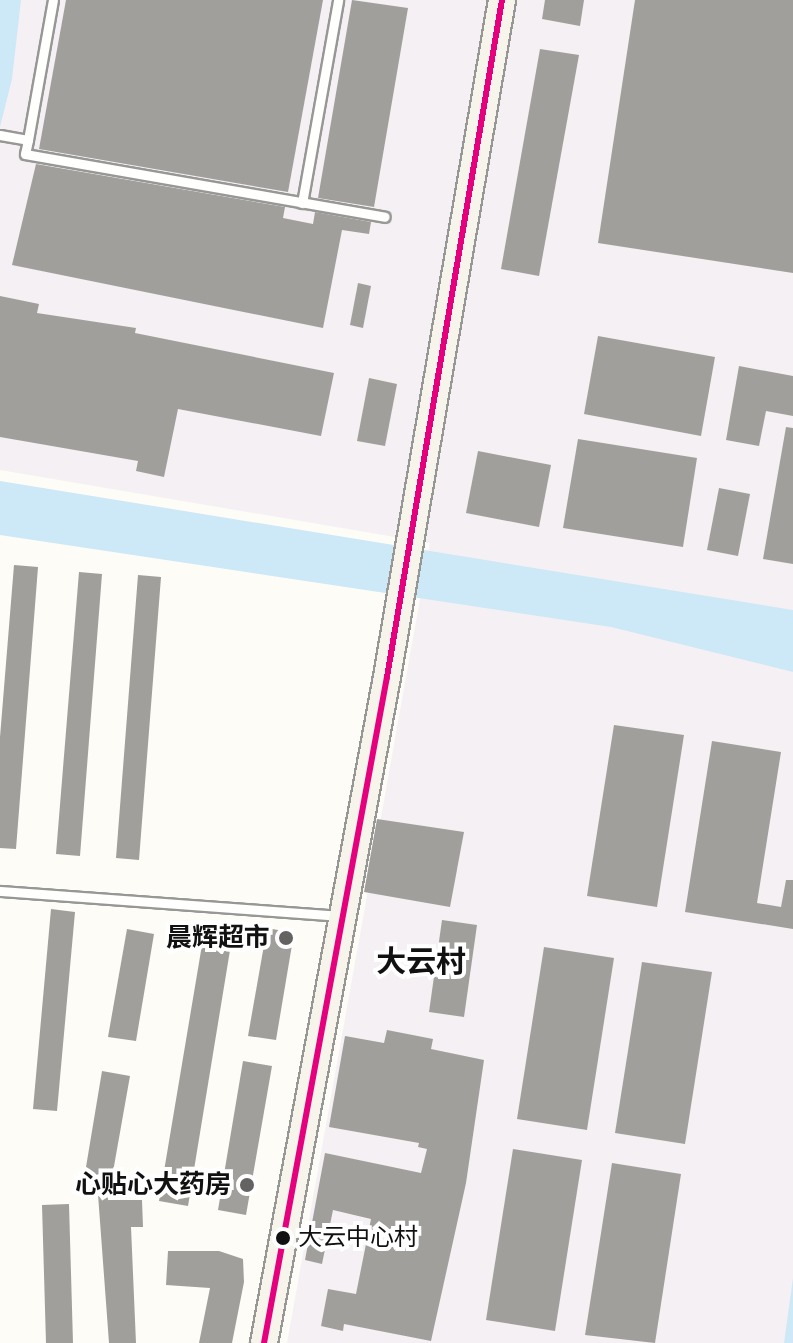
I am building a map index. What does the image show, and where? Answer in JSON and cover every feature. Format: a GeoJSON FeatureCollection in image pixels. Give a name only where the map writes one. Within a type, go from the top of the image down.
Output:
{"type":"FeatureCollection","features":[{"type":"Feature","properties":{"kind":"street"},"geometry":{"type":"LineString","coordinates":[[264,1343],[340,916],[387,677],[502,0]]}},
{"type":"Feature","properties":{"kind":"lane"},"geometry":{"type":"LineString","coordinates":[[53,0],[25,154],[385,217]]}},
{"type":"Feature","properties":{"kind":"lane"},"geometry":{"type":"LineString","coordinates":[[302,203],[338,0]]}},
{"type":"Feature","properties":{"kind":"lane"},"geometry":{"type":"LineString","coordinates":[[0,135],[28,140]]}},
{"type":"Feature","properties":{"kind":"lane"},"geometry":{"type":"LineString","coordinates":[[0,891],[340,916]]}},
{"type":"Feature","properties":{"kind":"shaded area"},"geometry":{"type":"Polygon","coordinates":[[[0,0],[793,0],[793,1343],[287,1343],[430,543],[0,470],[0,0]]]}},
{"type":"Feature","properties":{"kind":"water"},"geometry":{"type":"Polygon","coordinates":[[[0,0],[21,0],[12,79],[0,127],[0,0]]]}},
{"type":"Feature","properties":{"kind":"water"},"geometry":{"type":"Polygon","coordinates":[[[0,481],[793,610],[793,672],[611,627],[0,535],[0,481]]]}},
{"type":"Feature","properties":{"kind":"water"},"geometry":{"type":"Polygon","coordinates":[[[793,1278],[793,1343],[784,1343],[793,1278]]]}},
{"type":"Feature","properties":{"kind":"building"},"geometry":{"type":"Polygon","coordinates":[[[66,0],[323,0],[288,192],[39,149],[66,0]]]}},
{"type":"Feature","properties":{"kind":"building"},"geometry":{"type":"Polygon","coordinates":[[[352,0],[408,8],[374,207],[318,198],[352,0]]]}},
{"type":"Feature","properties":{"kind":"building"},"geometry":{"type":"Polygon","coordinates":[[[545,0],[584,0],[580,26],[542,19],[545,0]]]}},
{"type":"Feature","properties":{"kind":"building"},"geometry":{"type":"Polygon","coordinates":[[[635,0],[793,0],[793,273],[598,243],[635,0]]]}},
{"type":"Feature","properties":{"kind":"building"},"geometry":{"type":"Polygon","coordinates":[[[540,49],[579,55],[539,276],[501,269],[540,49]]]}},
{"type":"Feature","properties":{"kind":"building"},"geometry":{"type":"Polygon","coordinates":[[[36,164],[285,207],[283,218],[313,224],[315,212],[371,222],[369,234],[342,230],[323,328],[12,265],[36,164]]]}},
{"type":"Feature","properties":{"kind":"building"},"geometry":{"type":"Polygon","coordinates":[[[358,283],[371,286],[363,328],[350,325],[358,283]]]}},
{"type":"Feature","properties":{"kind":"building"},"geometry":{"type":"Polygon","coordinates":[[[0,296],[39,304],[37,313],[136,328],[135,333],[334,373],[321,436],[178,409],[164,477],[136,471],[138,461],[0,437],[0,296]]]}},
{"type":"Feature","properties":{"kind":"building"},"geometry":{"type":"Polygon","coordinates":[[[598,336],[715,357],[701,436],[584,414],[598,336]]]}},
{"type":"Feature","properties":{"kind":"building"},"geometry":{"type":"Polygon","coordinates":[[[739,366],[793,376],[793,416],[766,411],[759,446],[726,440],[739,366]]]}},
{"type":"Feature","properties":{"kind":"building"},"geometry":{"type":"Polygon","coordinates":[[[369,378],[397,384],[385,446],[357,441],[369,378]]]}},
{"type":"Feature","properties":{"kind":"building"},"geometry":{"type":"Polygon","coordinates":[[[786,427],[793,428],[793,564],[763,559],[786,427]]]}},
{"type":"Feature","properties":{"kind":"building"},"geometry":{"type":"Polygon","coordinates":[[[578,439],[697,458],[683,547],[563,528],[578,439]]]}},
{"type":"Feature","properties":{"kind":"building"},"geometry":{"type":"Polygon","coordinates":[[[478,451],[551,465],[539,527],[466,513],[478,451]]]}},
{"type":"Feature","properties":{"kind":"building"},"geometry":{"type":"Polygon","coordinates":[[[719,488],[750,494],[738,556],[707,550],[719,488]]]}},
{"type":"Feature","properties":{"kind":"building"},"geometry":{"type":"Polygon","coordinates":[[[14,565],[38,567],[16,849],[0,848],[0,737],[14,565]]]}},
{"type":"Feature","properties":{"kind":"building"},"geometry":{"type":"Polygon","coordinates":[[[79,572],[102,574],[80,856],[56,854],[79,572]]]}},
{"type":"Feature","properties":{"kind":"building"},"geometry":{"type":"Polygon","coordinates":[[[138,575],[161,577],[139,860],[116,858],[138,575]]]}},
{"type":"Feature","properties":{"kind":"building"},"geometry":{"type":"Polygon","coordinates":[[[614,725],[684,735],[657,907],[587,896],[614,725]]]}},
{"type":"Feature","properties":{"kind":"building"},"geometry":{"type":"Polygon","coordinates":[[[712,741],[781,752],[757,903],[781,907],[786,880],[793,880],[793,929],[685,912],[712,741]]]}},
{"type":"Feature","properties":{"kind":"building"},"geometry":{"type":"Polygon","coordinates":[[[377,819],[464,832],[450,907],[364,892],[377,819]]]}},
{"type":"Feature","properties":{"kind":"building"},"geometry":{"type":"Polygon","coordinates":[[[51,909],[75,912],[57,1111],[33,1109],[51,909]]]}},
{"type":"Feature","properties":{"kind":"building"},"geometry":{"type":"Polygon","coordinates":[[[442,920],[477,925],[464,1017],[429,1012],[442,920]]]}},
{"type":"Feature","properties":{"kind":"building"},"geometry":{"type":"Polygon","coordinates":[[[205,927],[233,932],[188,1206],[159,1201],[205,927]]]}},
{"type":"Feature","properties":{"kind":"building"},"geometry":{"type":"Polygon","coordinates":[[[267,928],[294,933],[276,1040],[248,1036],[267,928]]]}},
{"type":"Feature","properties":{"kind":"building"},"geometry":{"type":"Polygon","coordinates":[[[127,929],[154,934],[136,1041],[108,1037],[127,929]]]}},
{"type":"Feature","properties":{"kind":"building"},"geometry":{"type":"Polygon","coordinates":[[[544,947],[614,958],[587,1130],[517,1119],[544,947]]]}},
{"type":"Feature","properties":{"kind":"building"},"geometry":{"type":"Polygon","coordinates":[[[642,962],[712,972],[685,1144],[615,1133],[642,962]]]}},
{"type":"Feature","properties":{"kind":"building"},"geometry":{"type":"Polygon","coordinates":[[[387,1030],[433,1039],[431,1049],[484,1060],[466,1183],[431,1341],[344,1324],[343,1331],[321,1326],[328,1289],[356,1294],[371,1219],[333,1210],[322,1264],[305,1260],[325,1153],[421,1173],[427,1149],[418,1147],[419,1143],[329,1127],[345,1036],[384,1043],[387,1030]]]}},
{"type":"Feature","properties":{"kind":"building"},"geometry":{"type":"Polygon","coordinates":[[[243,1061],[272,1066],[246,1215],[218,1210],[243,1061]]]}},
{"type":"Feature","properties":{"kind":"building"},"geometry":{"type":"Polygon","coordinates":[[[102,1071],[130,1076],[108,1200],[142,1200],[143,1227],[131,1227],[136,1343],[109,1343],[97,1181],[84,1179],[102,1071]]]}},
{"type":"Feature","properties":{"kind":"building"},"geometry":{"type":"Polygon","coordinates":[[[513,1149],[582,1160],[555,1331],[486,1320],[513,1149]]]}},
{"type":"Feature","properties":{"kind":"building"},"geometry":{"type":"Polygon","coordinates":[[[612,1163],[681,1174],[655,1343],[585,1335],[612,1163]]]}},
{"type":"Feature","properties":{"kind":"building"},"geometry":{"type":"Polygon","coordinates":[[[69,1204],[73,1343],[46,1343],[42,1205],[69,1204]]]}},
{"type":"Feature","properties":{"kind":"building"},"geometry":{"type":"Polygon","coordinates":[[[168,1251],[219,1251],[243,1259],[244,1282],[232,1343],[199,1343],[210,1288],[166,1285],[168,1251]]]}},
{"type":"Feature","properties":{"kind":"transit line"},"geometry":{"type":"LineString","coordinates":[[264,1343],[387,677],[502,0]]}},
{"type":"Feature","properties":{"kind":"place","name":"晨辉超市"},"geometry":{"type":"Point","coordinates":[286,938]}},
{"type":"Feature","properties":{"kind":"place","name":"心贴心大药房"},"geometry":{"type":"Point","coordinates":[247,1185]}},
{"type":"Feature","properties":{"kind":"place","name":"大云中心村"},"geometry":{"type":"Point","coordinates":[283,1238]}},
{"type":"Feature","properties":{"kind":"district","name":"大云村"},"geometry":{"type":"Point","coordinates":[421,962]}}]}
